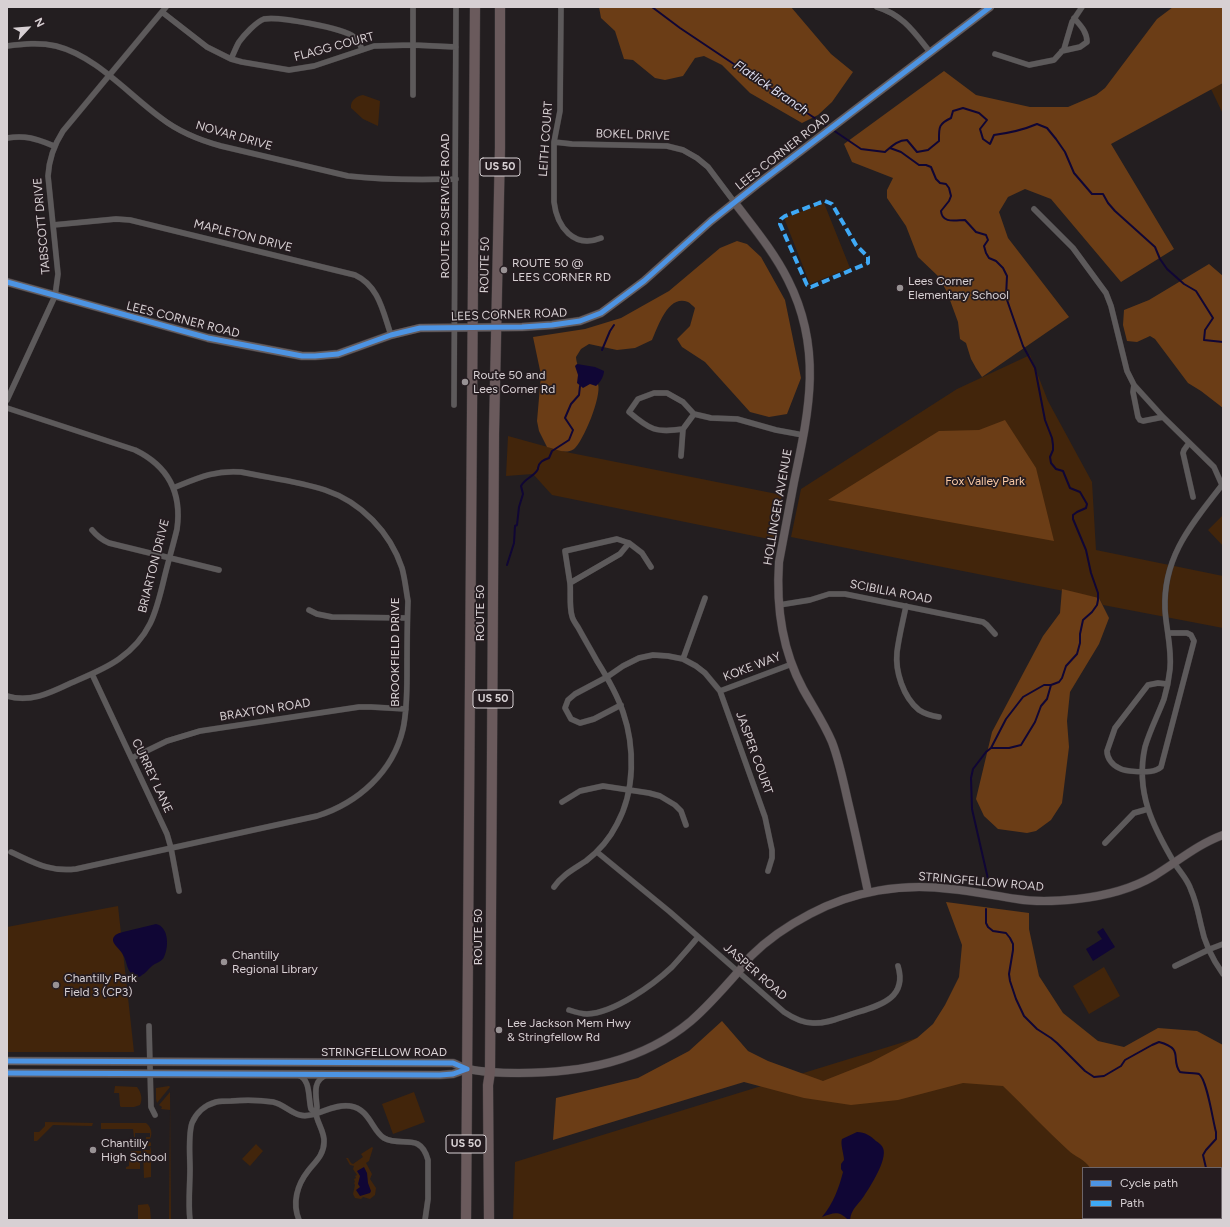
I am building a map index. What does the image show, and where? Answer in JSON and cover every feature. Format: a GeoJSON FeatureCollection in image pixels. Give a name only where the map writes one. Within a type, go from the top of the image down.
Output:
{"type":"FeatureCollection","features":[{"type":"Feature","properties":{"kind":"highway","name":"ROUTE 50"},"geometry":{"type":"LineString","coordinates":[[466,1220],[475,7]]}},
{"type":"Feature","properties":{"kind":"highway","name":"ROUTE 50"},"geometry":{"type":"LineString","coordinates":[[488,1220],[494,464],[500,147],[500,7]]}},
{"type":"Feature","properties":{"kind":"street"},"geometry":{"type":"LineString","coordinates":[[413,7],[413,95]]}},
{"type":"Feature","properties":{"kind":"street","name":"ROUTE 50 SERVICE ROAD"},"geometry":{"type":"LineString","coordinates":[[454,406],[456,7]]}},
{"type":"Feature","properties":{"kind":"street","name":"LEITH COURT"},"geometry":{"type":"LineString","coordinates":[[561,7],[560,111],[554,142],[555,212],[563,228],[574,238],[581,241],[601,238]]}},
{"type":"Feature","properties":{"kind":"street"},"geometry":{"type":"LineString","coordinates":[[877,7],[890,12],[901,19],[911,28],[930,52]]}},
{"type":"Feature","properties":{"kind":"street","name":"LEES CORNER ROAD"},"geometry":{"type":"LineString","coordinates":[[7,282],[208,338],[302,356],[338,354],[420,328],[544,325],[580,321],[601,313],[625,296],[711,221],[826,131],[990,7]]}},
{"type":"Feature","properties":{"kind":"street"},"geometry":{"type":"LineString","coordinates":[[995,54],[1029,65],[1054,60],[1064,49],[1072,22],[1082,7]]}},
{"type":"Feature","properties":{"kind":"street","name":"FLAGG COURT"},"geometry":{"type":"LineString","coordinates":[[164,9],[207,47],[231,59],[289,70],[314,66],[374,46],[413,45],[456,47]]}},
{"type":"Feature","properties":{"kind":"street","name":"TABSCOTT DRIVE"},"geometry":{"type":"LineString","coordinates":[[7,400],[55,296],[58,274],[48,176],[49,163],[54,146],[64,131],[164,9]]}},
{"type":"Feature","properties":{"kind":"street"},"geometry":{"type":"LineString","coordinates":[[1062,51],[1080,47],[1087,42],[1087,35],[1081,25],[1074,18]]}},
{"type":"Feature","properties":{"kind":"street"},"geometry":{"type":"LineString","coordinates":[[231,59],[239,42],[253,26],[264,20],[278,19],[311,23],[353,36],[359,41],[362,50]]}},
{"type":"Feature","properties":{"kind":"street","name":"NOVAR DRIVE"},"geometry":{"type":"LineString","coordinates":[[7,46],[36,44],[58,47],[80,56],[109,75],[139,101],[172,126],[202,141],[348,176],[400,179],[456,179]]}},
{"type":"Feature","properties":{"kind":"street"},"geometry":{"type":"LineString","coordinates":[[7,138],[27,137],[54,146]]}},
{"type":"Feature","properties":{"kind":"street","name":"BOKEL DRIVE"},"geometry":{"type":"LineString","coordinates":[[554,142],[572,144],[667,146],[683,150],[697,158],[708,167],[735,203]]}},
{"type":"Feature","properties":{"kind":"street","name":"HOLLINGER AVENUE"},"geometry":{"type":"LineString","coordinates":[[735,203],[770,249],[789,282],[802,316],[808,345],[810,382],[809,403],[779,562],[779,605],[784,636],[792,664],[803,688],[823,724],[838,761],[868,892]]}},
{"type":"Feature","properties":{"kind":"street"},"geometry":{"type":"LineString","coordinates":[[1034,209],[1073,248],[1106,293],[1111,306],[1127,370],[1134,384],[1189,444],[1214,467],[1222,485],[1183,538],[1172,560],[1169,572],[1165,610],[1169,634],[1170,665],[1164,699],[1148,736],[1142,771],[1148,809],[1155,828],[1190,887],[1198,910],[1201,926],[1214,960],[1223,974]]}},
{"type":"Feature","properties":{"kind":"street","name":"MAPLETON DRIVE"},"geometry":{"type":"LineString","coordinates":[[53,225],[116,219],[130,220],[355,275],[366,281],[374,289],[391,336]]}},
{"type":"Feature","properties":{"kind":"street"},"geometry":{"type":"LineString","coordinates":[[1134,384],[1133,392],[1138,417],[1140,420],[1143,421],[1163,417]]}},
{"type":"Feature","properties":{"kind":"street"},"geometry":{"type":"LineString","coordinates":[[683,430],[666,432],[652,429],[639,421],[629,412],[638,399],[654,393],[667,393],[683,402],[694,414],[711,418],[737,419],[776,430],[803,435]]}},
{"type":"Feature","properties":{"kind":"street","name":"BRIARTON DRIVE"},"geometry":{"type":"LineString","coordinates":[[7,408],[139,452],[160,466],[170,480],[178,508],[177,529],[170,557],[154,616],[145,634],[120,658],[92,674],[38,697],[18,698],[7,696]]}},
{"type":"Feature","properties":{"kind":"street"},"geometry":{"type":"LineString","coordinates":[[681,456],[683,430],[694,414]]}},
{"type":"Feature","properties":{"kind":"street"},"geometry":{"type":"LineString","coordinates":[[1189,444],[1183,453],[1193,497]]}},
{"type":"Feature","properties":{"kind":"street","name":"BROOKFIELD DRIVE"},"geometry":{"type":"LineString","coordinates":[[11,852],[45,867],[66,870],[76,869],[317,816],[351,801],[370,786],[388,763],[401,737],[406,710],[408,601],[406,585],[402,569],[393,547],[372,519],[351,502],[338,495],[312,486],[241,472],[231,471],[212,473],[173,488]]}},
{"type":"Feature","properties":{"kind":"street"},"geometry":{"type":"LineString","coordinates":[[92,530],[103,540],[219,570]]}},
{"type":"Feature","properties":{"kind":"street"},"geometry":{"type":"LineString","coordinates":[[554,887],[564,874],[588,860],[597,852],[611,835],[618,823],[626,802],[631,774],[628,727],[621,705],[607,677],[572,617],[570,583],[565,551],[617,539],[629,543],[642,553],[651,567]]}},
{"type":"Feature","properties":{"kind":"street"},"geometry":{"type":"LineString","coordinates":[[570,583],[620,554],[629,543]]}},
{"type":"Feature","properties":{"kind":"street","name":"SCIBILIA ROAD"},"geometry":{"type":"LineString","coordinates":[[779,605],[810,600],[837,593],[982,622],[987,624],[995,634]]}},
{"type":"Feature","properties":{"kind":"street"},"geometry":{"type":"LineString","coordinates":[[683,659],[705,598]]}},
{"type":"Feature","properties":{"kind":"street"},"geometry":{"type":"LineString","coordinates":[[906,606],[897,652],[898,670],[901,682],[918,710],[939,718]]}},
{"type":"Feature","properties":{"kind":"street"},"geometry":{"type":"LineString","coordinates":[[309,610],[317,614],[332,617],[407,618]]}},
{"type":"Feature","properties":{"kind":"street"},"geometry":{"type":"LineString","coordinates":[[1167,684],[1158,683],[1148,685],[1115,728],[1107,751],[1109,759],[1117,768],[1122,770],[1155,771],[1161,766],[1194,641],[1191,635],[1187,633],[1169,634]]}},
{"type":"Feature","properties":{"kind":"street","name":"JASPER COURT"},"geometry":{"type":"LineString","coordinates":[[621,705],[594,719],[580,723],[570,719],[565,708],[568,700],[575,694],[607,677],[623,666],[640,658],[653,655],[683,659],[696,666],[705,674],[720,691],[735,737],[765,817],[772,850],[772,858],[768,871]]}},
{"type":"Feature","properties":{"kind":"street","name":"KOKE WAY"},"geometry":{"type":"LineString","coordinates":[[720,691],[792,664]]}},
{"type":"Feature","properties":{"kind":"street","name":"CURREY LANE"},"geometry":{"type":"LineString","coordinates":[[92,674],[167,834],[179,891]]}},
{"type":"Feature","properties":{"kind":"street","name":"BRAXTON ROAD"},"geometry":{"type":"LineString","coordinates":[[132,758],[167,741],[200,731],[359,707],[406,710]]}},
{"type":"Feature","properties":{"kind":"street"},"geometry":{"type":"LineString","coordinates":[[562,802],[580,791],[603,786],[649,793],[660,796],[669,801],[680,811],[686,825]]}},
{"type":"Feature","properties":{"kind":"street"},"geometry":{"type":"LineString","coordinates":[[1105,843],[1134,813],[1148,809]]}},
{"type":"Feature","properties":{"kind":"street","name":"STRINGFELLOW ROAD"},"geometry":{"type":"LineString","coordinates":[[7,1061],[453,1063],[467,1069],[505,1073],[556,1072],[586,1069],[620,1060],[673,1034],[700,1012],[751,956],[766,943],[792,924],[827,906],[845,899],[868,892],[888,889],[928,887],[948,888],[1018,899],[1074,899],[1096,896],[1119,891],[1144,880],[1223,834]]}},
{"type":"Feature","properties":{"kind":"street","name":"JASPER ROAD"},"geometry":{"type":"LineString","coordinates":[[597,852],[790,1017],[800,1021],[815,1024],[834,1020],[876,1007],[886,1002],[892,998],[899,986],[900,979],[898,966]]}},
{"type":"Feature","properties":{"kind":"street"},"geometry":{"type":"LineString","coordinates":[[569,1010],[577,1013],[594,1013],[632,997],[672,967],[698,937]]}},
{"type":"Feature","properties":{"kind":"street"},"geometry":{"type":"LineString","coordinates":[[1175,966],[1223,944]]}},
{"type":"Feature","properties":{"kind":"street"},"geometry":{"type":"LineString","coordinates":[[149,1026],[150,1107],[155,1115]]}},
{"type":"Feature","properties":{"kind":"street","name":"STRINGFELLOW ROAD"},"geometry":{"type":"LineString","coordinates":[[7,1073],[90,1072],[150,1074],[440,1075],[453,1074],[467,1069]]}},
{"type":"Feature","properties":{"kind":"street"},"geometry":{"type":"LineString","coordinates":[[295,1074],[303,1076],[306,1081],[311,1109],[316,1113]]}},
{"type":"Feature","properties":{"kind":"street"},"geometry":{"type":"LineString","coordinates":[[299,1220],[296,1214],[295,1196],[300,1182],[324,1150],[323,1131],[316,1113],[316,1085],[324,1076],[333,1074]]}},
{"type":"Feature","properties":{"kind":"street"},"geometry":{"type":"LineString","coordinates":[[190,1220],[190,1148],[192,1124],[197,1114],[206,1106],[217,1101],[251,1100],[275,1103],[300,1115],[308,1116],[336,1107],[353,1106],[364,1113],[383,1138],[416,1143],[427,1155],[428,1160],[428,1199],[425,1220]]}},
{"type":"Feature","properties":{"kind":"green space"},"geometry":{"type":"Polygon","coordinates":[[[599,7],[791,7],[831,54],[853,72],[832,102],[818,115],[802,123],[750,93],[722,65],[704,56],[695,58],[683,76],[665,80],[655,78],[633,60],[624,59],[615,31],[601,18],[599,7]]]}},
{"type":"Feature","properties":{"kind":"green space"},"geometry":{"type":"Polygon","coordinates":[[[1173,7],[1223,7],[1223,83],[1111,144],[1174,249],[1121,282],[1051,199],[1025,189],[1008,197],[999,212],[1008,238],[1069,317],[982,377],[971,359],[966,343],[960,339],[958,322],[947,292],[939,277],[918,257],[906,226],[887,198],[887,190],[893,178],[852,162],[844,144],[944,71],[976,95],[1030,107],[1068,107],[1096,95],[1105,88],[1157,19],[1173,7]]]}},
{"type":"Feature","properties":{"kind":"green space"},"geometry":{"type":"Polygon","coordinates":[[[1223,83],[1223,114],[1211,89],[1223,83]]]}},
{"type":"Feature","properties":{"kind":"green space"},"geometry":{"type":"Polygon","coordinates":[[[363,95],[380,101],[378,126],[363,119],[351,108],[354,99],[363,95]]]}},
{"type":"Feature","properties":{"kind":"green space"},"geometry":{"type":"Polygon","coordinates":[[[824,203],[850,268],[810,284],[784,218],[824,203]]]}},
{"type":"Feature","properties":{"kind":"green space"},"geometry":{"type":"Polygon","coordinates":[[[737,241],[747,244],[761,257],[785,300],[801,378],[787,414],[769,417],[750,412],[705,362],[682,347],[677,339],[690,326],[695,308],[688,302],[681,301],[669,307],[652,340],[635,348],[617,350],[589,344],[581,349],[576,357],[578,366],[591,375],[598,384],[595,408],[587,429],[574,449],[564,452],[547,447],[539,431],[537,421],[541,375],[533,337],[585,329],[621,318],[669,291],[720,248],[737,241]]]}},
{"type":"Feature","properties":{"kind":"green space"},"geometry":{"type":"Polygon","coordinates":[[[1209,264],[1223,276],[1223,408],[1188,383],[1155,339],[1150,336],[1137,342],[1127,341],[1123,325],[1124,310],[1149,300],[1209,264]]]}},
{"type":"Feature","properties":{"kind":"green space","name":"Fox Valley Park"},"geometry":{"type":"Polygon","coordinates":[[[1030,355],[1048,401],[1092,482],[1096,550],[1223,576],[1223,628],[1103,605],[1099,598],[791,537],[801,489],[957,389],[1030,355]]]}},
{"type":"Feature","properties":{"kind":"green space"},"geometry":{"type":"Polygon","coordinates":[[[1005,420],[1036,468],[1054,541],[828,500],[939,431],[979,430],[1005,420]]]}},
{"type":"Feature","properties":{"kind":"green space"},"geometry":{"type":"Polygon","coordinates":[[[508,436],[566,452],[782,495],[774,540],[552,495],[533,474],[506,476],[508,436]]]}},
{"type":"Feature","properties":{"kind":"green space"},"geometry":{"type":"Polygon","coordinates":[[[1223,515],[1223,546],[1208,530],[1223,515]]]}},
{"type":"Feature","properties":{"kind":"green space"},"geometry":{"type":"Polygon","coordinates":[[[1062,589],[1099,598],[1109,618],[1099,644],[1070,692],[1067,721],[1069,747],[1062,803],[1051,820],[1036,831],[1027,833],[998,829],[984,816],[976,799],[992,732],[1043,636],[1060,613],[1062,589]]]}},
{"type":"Feature","properties":{"kind":"green space"},"geometry":{"type":"Polygon","coordinates":[[[946,902],[1029,913],[1029,929],[1039,976],[1063,1013],[1098,1041],[1124,1047],[1158,1028],[1197,1031],[1223,1045],[1223,1220],[1120,1220],[1222,1219],[1222,1167],[1089,1167],[1060,1142],[1003,1086],[963,1083],[898,1100],[851,1105],[804,1098],[744,1082],[553,1140],[556,1098],[638,1078],[689,1051],[722,1021],[748,1051],[768,1061],[823,1081],[871,1062],[917,1038],[933,1024],[945,1005],[959,977],[962,945],[946,902]]]}},
{"type":"Feature","properties":{"kind":"green space"},"geometry":{"type":"Polygon","coordinates":[[[118,906],[134,1052],[7,1052],[7,927],[118,906]]]}},
{"type":"Feature","properties":{"kind":"green space"},"geometry":{"type":"Polygon","coordinates":[[[1104,967],[1120,996],[1089,1014],[1073,986],[1104,967]]]}},
{"type":"Feature","properties":{"kind":"green space"},"geometry":{"type":"Polygon","coordinates":[[[998,1013],[1089,1167],[1082,1167],[1082,1219],[1120,1220],[513,1220],[515,1162],[998,1013]]]}},
{"type":"Feature","properties":{"kind":"green space"},"geometry":{"type":"Polygon","coordinates":[[[115,1086],[137,1087],[141,1096],[140,1105],[134,1107],[121,1107],[119,1093],[114,1093],[115,1086]]]}},
{"type":"Feature","properties":{"kind":"green space"},"geometry":{"type":"Polygon","coordinates":[[[170,1087],[157,1103],[156,1088],[170,1087]]]}},
{"type":"Feature","properties":{"kind":"green space"},"geometry":{"type":"Polygon","coordinates":[[[170,1092],[171,1220],[169,1220],[170,1110],[161,1109],[162,1107],[159,1105],[170,1092]]]}},
{"type":"Feature","properties":{"kind":"green space"},"geometry":{"type":"Polygon","coordinates":[[[414,1092],[425,1122],[393,1134],[382,1104],[414,1092]]]}},
{"type":"Feature","properties":{"kind":"green space"},"geometry":{"type":"Polygon","coordinates":[[[45,1122],[93,1123],[92,1126],[53,1125],[37,1141],[34,1141],[34,1132],[39,1132],[45,1126],[45,1122]]]}},
{"type":"Feature","properties":{"kind":"green space"},"geometry":{"type":"Polygon","coordinates":[[[101,1123],[146,1123],[151,1130],[151,1137],[150,1139],[146,1139],[146,1137],[150,1137],[150,1133],[135,1133],[134,1137],[133,1129],[101,1129],[101,1123]]]}},
{"type":"Feature","properties":{"kind":"green space"},"geometry":{"type":"Polygon","coordinates":[[[142,1142],[150,1142],[151,1146],[142,1146],[142,1142]]]}},
{"type":"Feature","properties":{"kind":"green space"},"geometry":{"type":"Polygon","coordinates":[[[256,1144],[263,1151],[250,1166],[242,1159],[256,1144]]]}},
{"type":"Feature","properties":{"kind":"green space"},"geometry":{"type":"Polygon","coordinates":[[[151,1146],[151,1177],[144,1178],[143,1150],[150,1150],[151,1146]]]}},
{"type":"Feature","properties":{"kind":"green space"},"geometry":{"type":"Polygon","coordinates":[[[372,1147],[369,1161],[366,1163],[372,1174],[370,1179],[376,1188],[375,1195],[370,1199],[363,1197],[361,1199],[355,1198],[353,1194],[355,1185],[354,1179],[357,1175],[353,1169],[354,1166],[350,1165],[346,1158],[348,1158],[353,1164],[363,1157],[361,1154],[372,1147]]]}},
{"type":"Feature","properties":{"kind":"green space"},"geometry":{"type":"Polygon","coordinates":[[[131,1151],[141,1151],[140,1169],[126,1169],[126,1167],[129,1166],[131,1151]]]}},
{"type":"Feature","properties":{"kind":"green space"},"geometry":{"type":"Polygon","coordinates":[[[148,1204],[150,1208],[151,1220],[138,1220],[138,1205],[148,1204]]]}},
{"type":"Feature","properties":{"kind":"shaded area"},"geometry":{"type":"Polygon","coordinates":[[[577,364],[595,367],[604,371],[603,377],[596,386],[590,384],[583,388],[577,383],[578,375],[575,366],[577,364]]]}},
{"type":"Feature","properties":{"kind":"shaded area"},"geometry":{"type":"Polygon","coordinates":[[[156,924],[166,933],[166,953],[162,960],[153,965],[141,976],[136,977],[130,973],[125,958],[114,943],[113,939],[120,933],[156,924]]]}},
{"type":"Feature","properties":{"kind":"shaded area"},"geometry":{"type":"Polygon","coordinates":[[[1103,928],[1115,947],[1093,961],[1086,949],[1102,939],[1097,932],[1103,928]]]}},
{"type":"Feature","properties":{"kind":"shaded area"},"geometry":{"type":"Polygon","coordinates":[[[857,1132],[872,1137],[882,1146],[884,1153],[881,1166],[864,1196],[853,1210],[850,1220],[836,1213],[822,1217],[835,1196],[840,1184],[843,1172],[841,1169],[841,1164],[844,1160],[841,1144],[842,1139],[857,1132]]]}},
{"type":"Feature","properties":{"kind":"shaded area"},"geometry":{"type":"Polygon","coordinates":[[[364,1167],[371,1191],[370,1193],[360,1196],[356,1190],[360,1187],[358,1184],[360,1176],[357,1171],[364,1167]]]}},
{"type":"Feature","properties":{"kind":"waterway","name":"Flatlick Branch"},"geometry":{"type":"LineString","coordinates":[[652,7],[680,28],[828,127]]}},
{"type":"Feature","properties":{"kind":"waterway","name":"Flatlick Branch"},"geometry":{"type":"LineString","coordinates":[[833,130],[861,149],[885,152],[898,142],[907,140],[917,152],[928,150],[939,141],[939,130],[941,124],[951,118],[953,111],[963,108],[979,113],[987,120],[980,129],[983,139],[990,144],[994,135],[1016,131],[1037,124],[1047,128],[1065,152],[1074,173],[1092,194],[1103,194],[1115,211],[1155,247],[1160,259],[1167,269],[1184,284],[1196,291],[1213,318],[1205,330],[1204,340],[1223,342]]}},
{"type":"Feature","properties":{"kind":"waterway"},"geometry":{"type":"LineString","coordinates":[[890,148],[901,152],[919,165],[931,167],[936,179],[940,183],[946,184],[949,188],[951,196],[941,211],[944,218],[947,220],[965,220],[976,232],[986,235],[988,240],[984,246],[986,253],[989,258],[996,261],[1003,268],[1007,276],[1006,297],[1023,346],[1035,368],[1045,420],[1052,438],[1053,450],[1050,457],[1051,463],[1056,469],[1063,471],[1070,488],[1080,492],[1087,504],[1086,508],[1073,515],[1073,519],[1086,550],[1091,573],[1098,593],[1098,600],[1097,605],[1092,612],[1083,620],[1077,654],[1066,666],[1059,682],[1051,685],[1044,685],[1023,697],[1006,719],[991,748],[973,769],[971,778],[972,809],[988,879]]}},
{"type":"Feature","properties":{"kind":"waterway"},"geometry":{"type":"LineString","coordinates":[[602,350],[614,325]]}},
{"type":"Feature","properties":{"kind":"waterway"},"geometry":{"type":"LineString","coordinates":[[538,468],[539,464],[549,458],[552,451],[569,440],[573,430],[565,418],[571,404],[579,395],[580,386]]}},
{"type":"Feature","properties":{"kind":"waterway"},"geometry":{"type":"LineString","coordinates":[[507,565],[514,543],[515,526],[517,525],[519,507],[523,494],[521,486],[538,469]]}},
{"type":"Feature","properties":{"kind":"waterway"},"geometry":{"type":"LineString","coordinates":[[991,748],[1009,748],[1021,745],[1035,722],[1041,706],[1047,699],[1051,685]]}},
{"type":"Feature","properties":{"kind":"waterway"},"geometry":{"type":"LineString","coordinates":[[986,909],[986,923],[988,927],[993,931],[1006,933],[1013,944],[1009,974],[1010,981],[1024,1016],[1037,1029],[1057,1043],[1085,1071],[1094,1077],[1104,1076],[1121,1066],[1125,1060],[1159,1042],[1172,1048],[1176,1055],[1176,1063],[1180,1072],[1199,1074],[1205,1084],[1216,1132],[1216,1139],[1203,1155],[1206,1167]]}},
{"type":"Feature","properties":{"kind":"marked path"},"geometry":{"type":"LineString","coordinates":[[825,201],[832,204],[856,245],[868,257],[868,263],[811,287],[807,285],[780,224],[781,219],[785,216],[825,201]]}},
{"type":"Feature","properties":{"kind":"cycle path"},"geometry":{"type":"LineString","coordinates":[[7,282],[208,338],[302,356],[338,354],[391,335],[420,328],[522,327],[580,321],[601,313],[644,281],[711,221],[990,7]]}},
{"type":"Feature","properties":{"kind":"cycle path"},"geometry":{"type":"LineString","coordinates":[[7,1061],[453,1063],[467,1069]]}},
{"type":"Feature","properties":{"kind":"cycle path"},"geometry":{"type":"LineString","coordinates":[[7,1073],[440,1075],[453,1074],[467,1069]]}},
{"type":"Feature","properties":{"kind":"place","name":"ROUTE 50 @ LEES CORNER RD"},"geometry":{"type":"Point","coordinates":[504,270]}},
{"type":"Feature","properties":{"kind":"place","name":"Lees Corner Elementary School"},"geometry":{"type":"Point","coordinates":[900,288]}},
{"type":"Feature","properties":{"kind":"place","name":"Route 50 and Lees Corner Rd"},"geometry":{"type":"Point","coordinates":[465,382]}},
{"type":"Feature","properties":{"kind":"place","name":"Chantilly Regional Library"},"geometry":{"type":"Point","coordinates":[224,962]}},
{"type":"Feature","properties":{"kind":"place","name":"Chantilly Park Field 3 (CP3)"},"geometry":{"type":"Point","coordinates":[56,985]}},
{"type":"Feature","properties":{"kind":"place","name":"Lee Jackson Mem Hwy & Stringfellow Rd"},"geometry":{"type":"Point","coordinates":[499,1030]}},
{"type":"Feature","properties":{"kind":"place","name":"Chantilly High School"},"geometry":{"type":"Point","coordinates":[93,1150]}}]}
